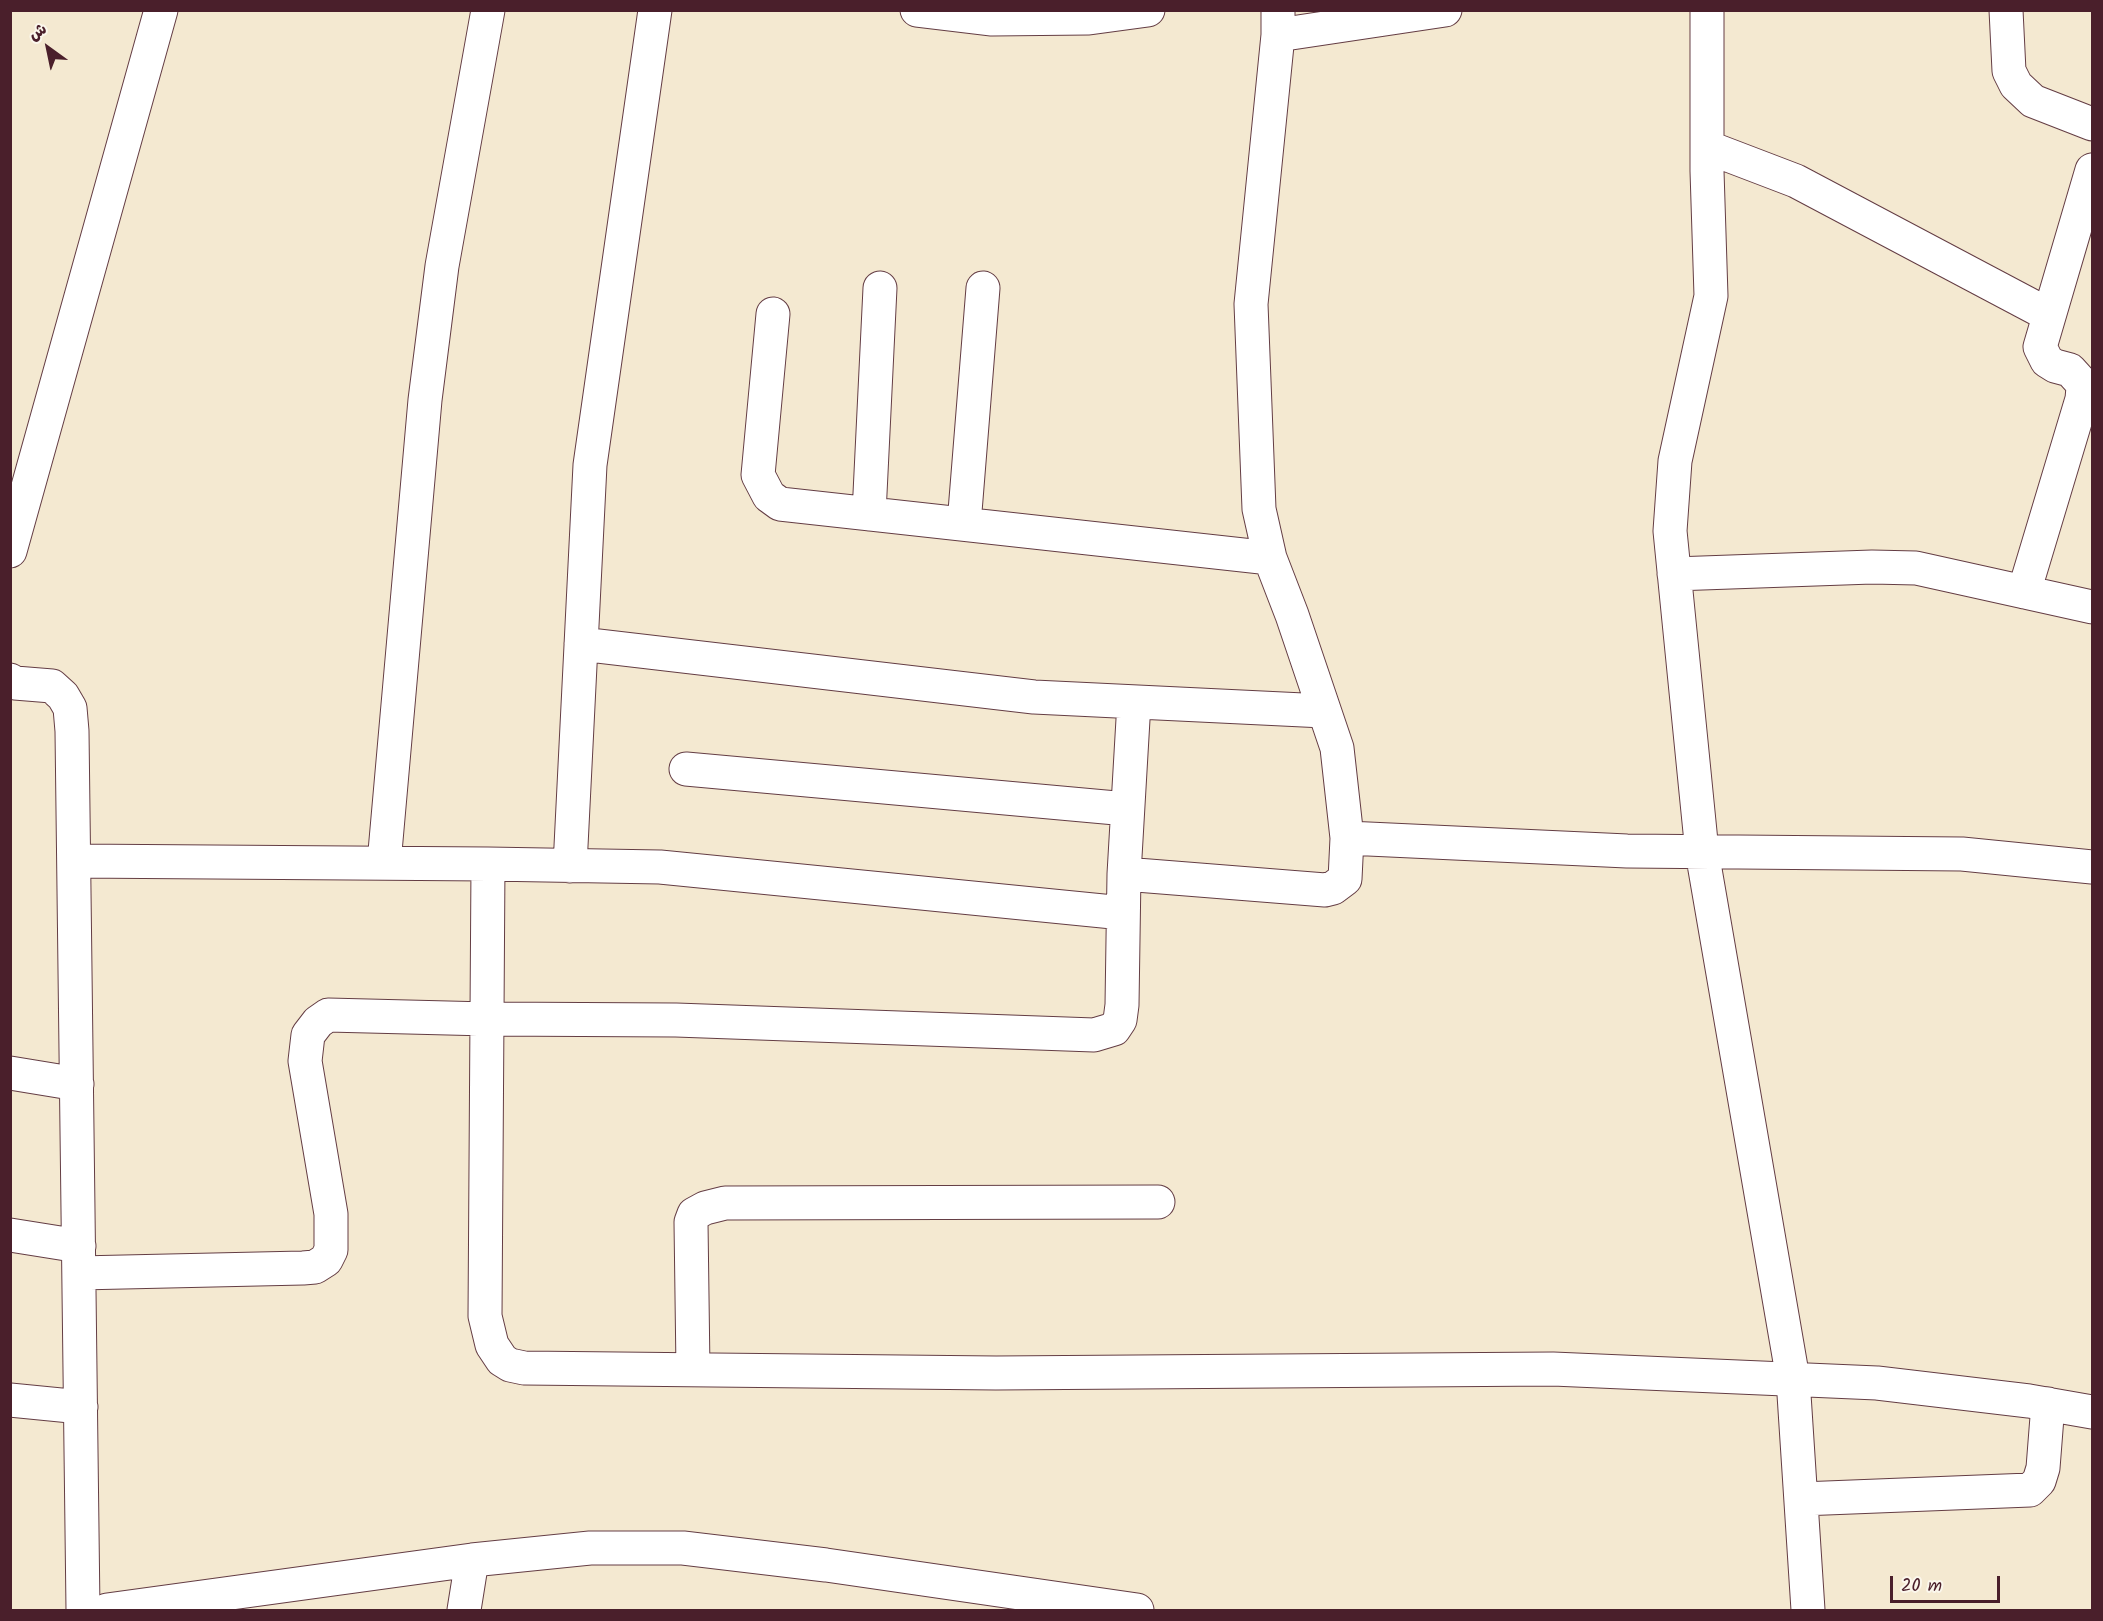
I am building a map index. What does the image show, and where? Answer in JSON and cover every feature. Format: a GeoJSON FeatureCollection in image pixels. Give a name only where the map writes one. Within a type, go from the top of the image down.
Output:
{"type":"FeatureCollection","features":[{"type":"Feature","properties":{"kind":"street"},"geometry":{"type":"LineString","coordinates":[[10,551],[161,10]]}},
{"type":"Feature","properties":{"kind":"street"},"geometry":{"type":"LineString","coordinates":[[384,863],[425,400],[442,266],[488,10]]}},
{"type":"Feature","properties":{"kind":"street"},"geometry":{"type":"LineString","coordinates":[[570,866],[590,465],[655,10]]}},
{"type":"Feature","properties":{"kind":"street"},"geometry":{"type":"LineString","coordinates":[[917,10],[992,19],[1089,18],[1148,10]]}},
{"type":"Feature","properties":{"kind":"street"},"geometry":{"type":"LineString","coordinates":[[1124,874],[1325,890],[1333,888],[1345,879],[1347,838],[1336,748],[1292,615],[1270,558],[1259,509],[1251,304],[1278,23],[1445,10]]}},
{"type":"Feature","properties":{"kind":"street"},"geometry":{"type":"LineString","coordinates":[[1707,10],[1707,147],[1711,296],[1676,461],[1670,531],[1702,852],[1793,1379],[1808,1611]]}},
{"type":"Feature","properties":{"kind":"street"},"geometry":{"type":"LineString","coordinates":[[2006,10],[2009,71],[2016,85],[2033,101],[2092,124]]}},
{"type":"Feature","properties":{"kind":"street"},"geometry":{"type":"LineString","coordinates":[[1707,147],[1796,180],[2049,315]]}},
{"type":"Feature","properties":{"kind":"street"},"geometry":{"type":"LineString","coordinates":[[2024,592],[2082,399],[2083,387],[2080,381],[2070,370],[2047,361],[2040,347],[2092,170]]}},
{"type":"Feature","properties":{"kind":"street"},"geometry":{"type":"LineString","coordinates":[[868,514],[880,288]]}},
{"type":"Feature","properties":{"kind":"street"},"geometry":{"type":"LineString","coordinates":[[964,524],[983,288]]}},
{"type":"Feature","properties":{"kind":"street"},"geometry":{"type":"LineString","coordinates":[[773,314],[758,475],[769,496],[780,504],[1270,558]]}},
{"type":"Feature","properties":{"kind":"street"},"geometry":{"type":"LineString","coordinates":[[1674,574],[1872,567],[1916,568],[2092,607]]}},
{"type":"Feature","properties":{"kind":"street"},"geometry":{"type":"LineString","coordinates":[[581,644],[1034,697],[1324,711]]}},
{"type":"Feature","properties":{"kind":"street"},"geometry":{"type":"LineString","coordinates":[[10,680],[15,683],[52,686],[63,696],[70,708],[72,731],[83,1611]]}},
{"type":"Feature","properties":{"kind":"street"},"geometry":{"type":"LineString","coordinates":[[10,1235],[79,1260],[315,1267],[326,1260],[332,1250],[331,1214],[305,1061],[308,1035],[318,1022],[328,1015],[676,1020],[1094,1035],[1114,1029],[1120,1020],[1122,1005],[1124,874],[1134,702]]}},
{"type":"Feature","properties":{"kind":"street"},"geometry":{"type":"LineString","coordinates":[[686,769],[1127,808]]}},
{"type":"Feature","properties":{"kind":"street"},"geometry":{"type":"LineString","coordinates":[[1347,838],[1627,851],[1962,854],[2092,867]]}},
{"type":"Feature","properties":{"kind":"street"},"geometry":{"type":"LineString","coordinates":[[75,861],[660,867],[1123,913]]}},
{"type":"Feature","properties":{"kind":"street"},"geometry":{"type":"LineString","coordinates":[[488,864],[485,1316],[492,1345],[502,1360],[510,1365],[524,1368],[996,1373],[1553,1369],[1877,1383],[2048,1404],[2092,1412]]}},
{"type":"Feature","properties":{"kind":"street"},"geometry":{"type":"LineString","coordinates":[[10,1073],[77,1084]]}},
{"type":"Feature","properties":{"kind":"street"},"geometry":{"type":"LineString","coordinates":[[693,1370],[692,1222],[694,1214],[705,1208],[726,1203],[1158,1202]]}},
{"type":"Feature","properties":{"kind":"street"},"geometry":{"type":"LineString","coordinates":[[10,1400],[81,1407]]}},
{"type":"Feature","properties":{"kind":"street"},"geometry":{"type":"LineString","coordinates":[[1801,1499],[2030,1490],[2039,1481],[2043,1468],[2048,1404]]}},
{"type":"Feature","properties":{"kind":"street"},"geometry":{"type":"LineString","coordinates":[[107,1611],[472,1560],[590,1548],[683,1548],[826,1565],[1137,1611]]}},
{"type":"Feature","properties":{"kind":"street"},"geometry":{"type":"LineString","coordinates":[[464,1611],[472,1560]]}}]}
